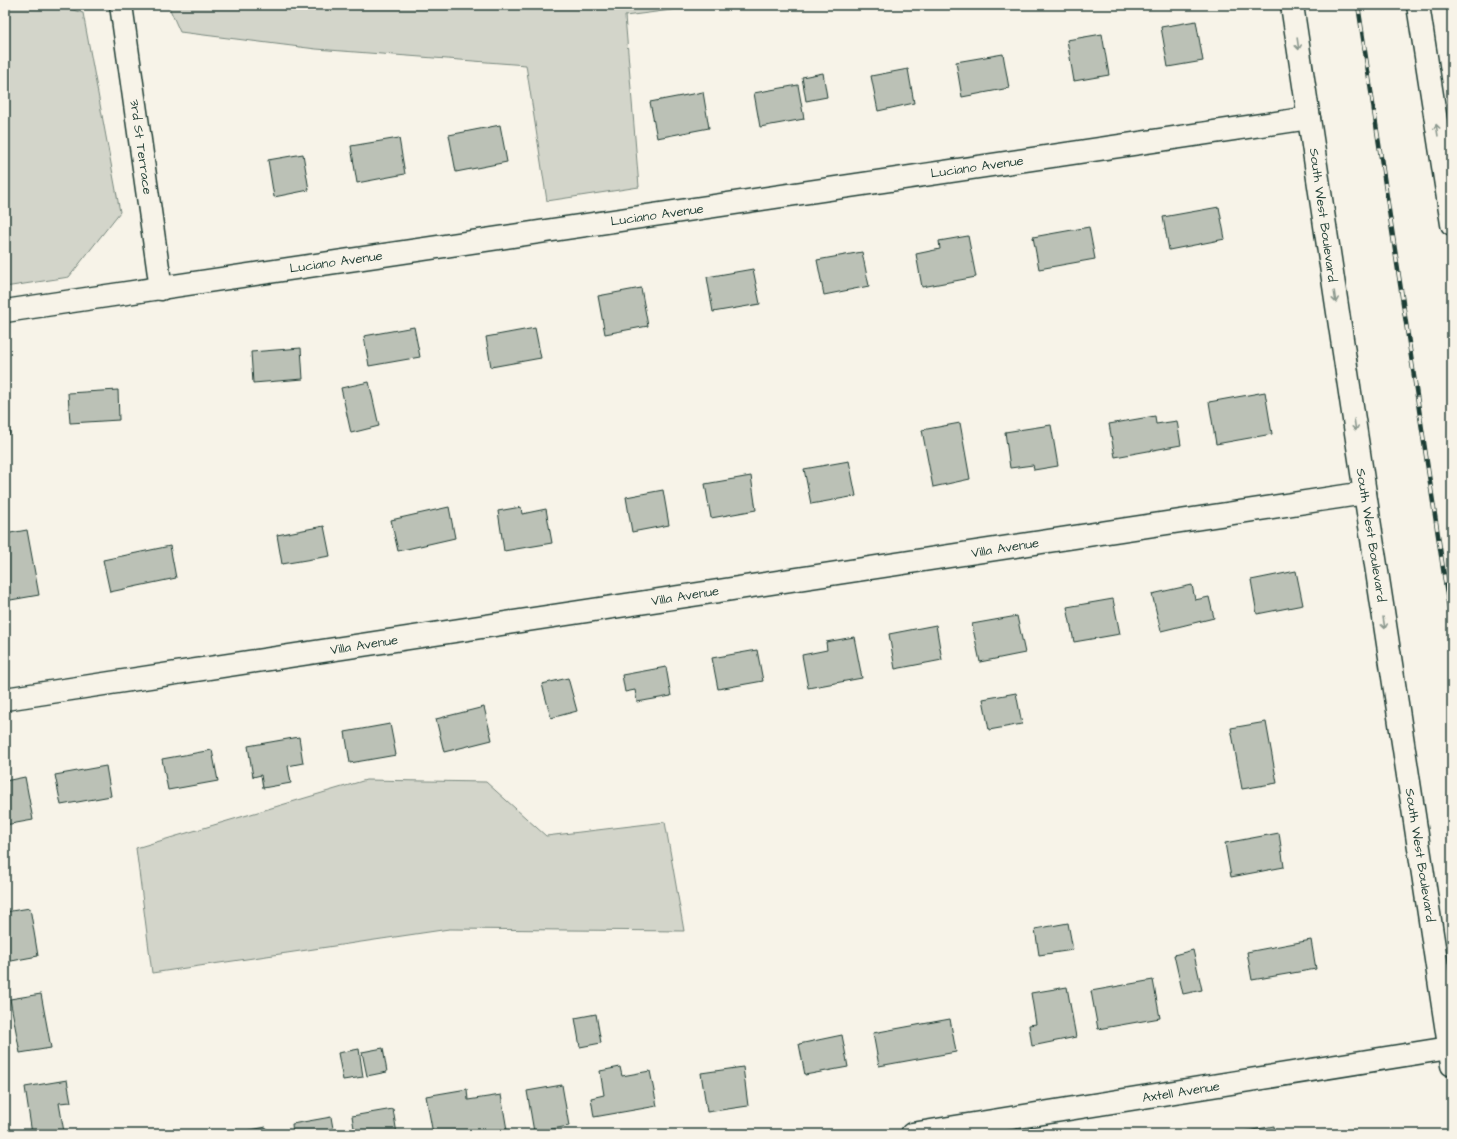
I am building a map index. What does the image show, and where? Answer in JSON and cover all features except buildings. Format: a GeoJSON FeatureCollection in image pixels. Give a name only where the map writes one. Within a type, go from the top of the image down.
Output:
{"type":"FeatureCollection","features":[{"type":"Feature","properties":{"kind":"street","name":"3rd St Terrace"},"geometry":{"type":"LineString","coordinates":[[121,5],[161,289]]}},
{"type":"Feature","properties":{"kind":"street","name":"South West Boulevard"},"geometry":{"type":"LineString","coordinates":[[1292,5],[1451,1057]]}},
{"type":"Feature","properties":{"kind":"street"},"geometry":{"type":"LineString","coordinates":[[1418,5],[1452,224]]}},
{"type":"Feature","properties":{"kind":"street","name":"Luciano Avenue"},"geometry":{"type":"LineString","coordinates":[[5,311],[1309,118]]}},
{"type":"Feature","properties":{"kind":"street","name":"Villa Avenue"},"geometry":{"type":"LineString","coordinates":[[5,699],[1365,493]]}},
{"type":"Feature","properties":{"kind":"street","name":"Axtell Avenue"},"geometry":{"type":"LineString","coordinates":[[912,1134],[1451,1057]]}},
{"type":"Feature","properties":{"kind":"shaded area"},"geometry":{"type":"Polygon","coordinates":[[[5,5],[56,5],[83,13],[120,212],[69,277],[5,287],[5,5]]]}},
{"type":"Feature","properties":{"kind":"shaded area"},"geometry":{"type":"Polygon","coordinates":[[[168,5],[710,5],[625,16],[639,187],[547,201],[526,65],[316,49],[180,32],[168,5]]]}},
{"type":"Feature","properties":{"kind":"shaded area"},"geometry":{"type":"Polygon","coordinates":[[[366,780],[486,782],[546,836],[665,822],[684,931],[449,929],[152,973],[136,848],[366,780]]]}},
{"type":"Feature","properties":{"kind":"railway"},"geometry":{"type":"LineString","coordinates":[[1358,5],[1452,628]]}}]}
